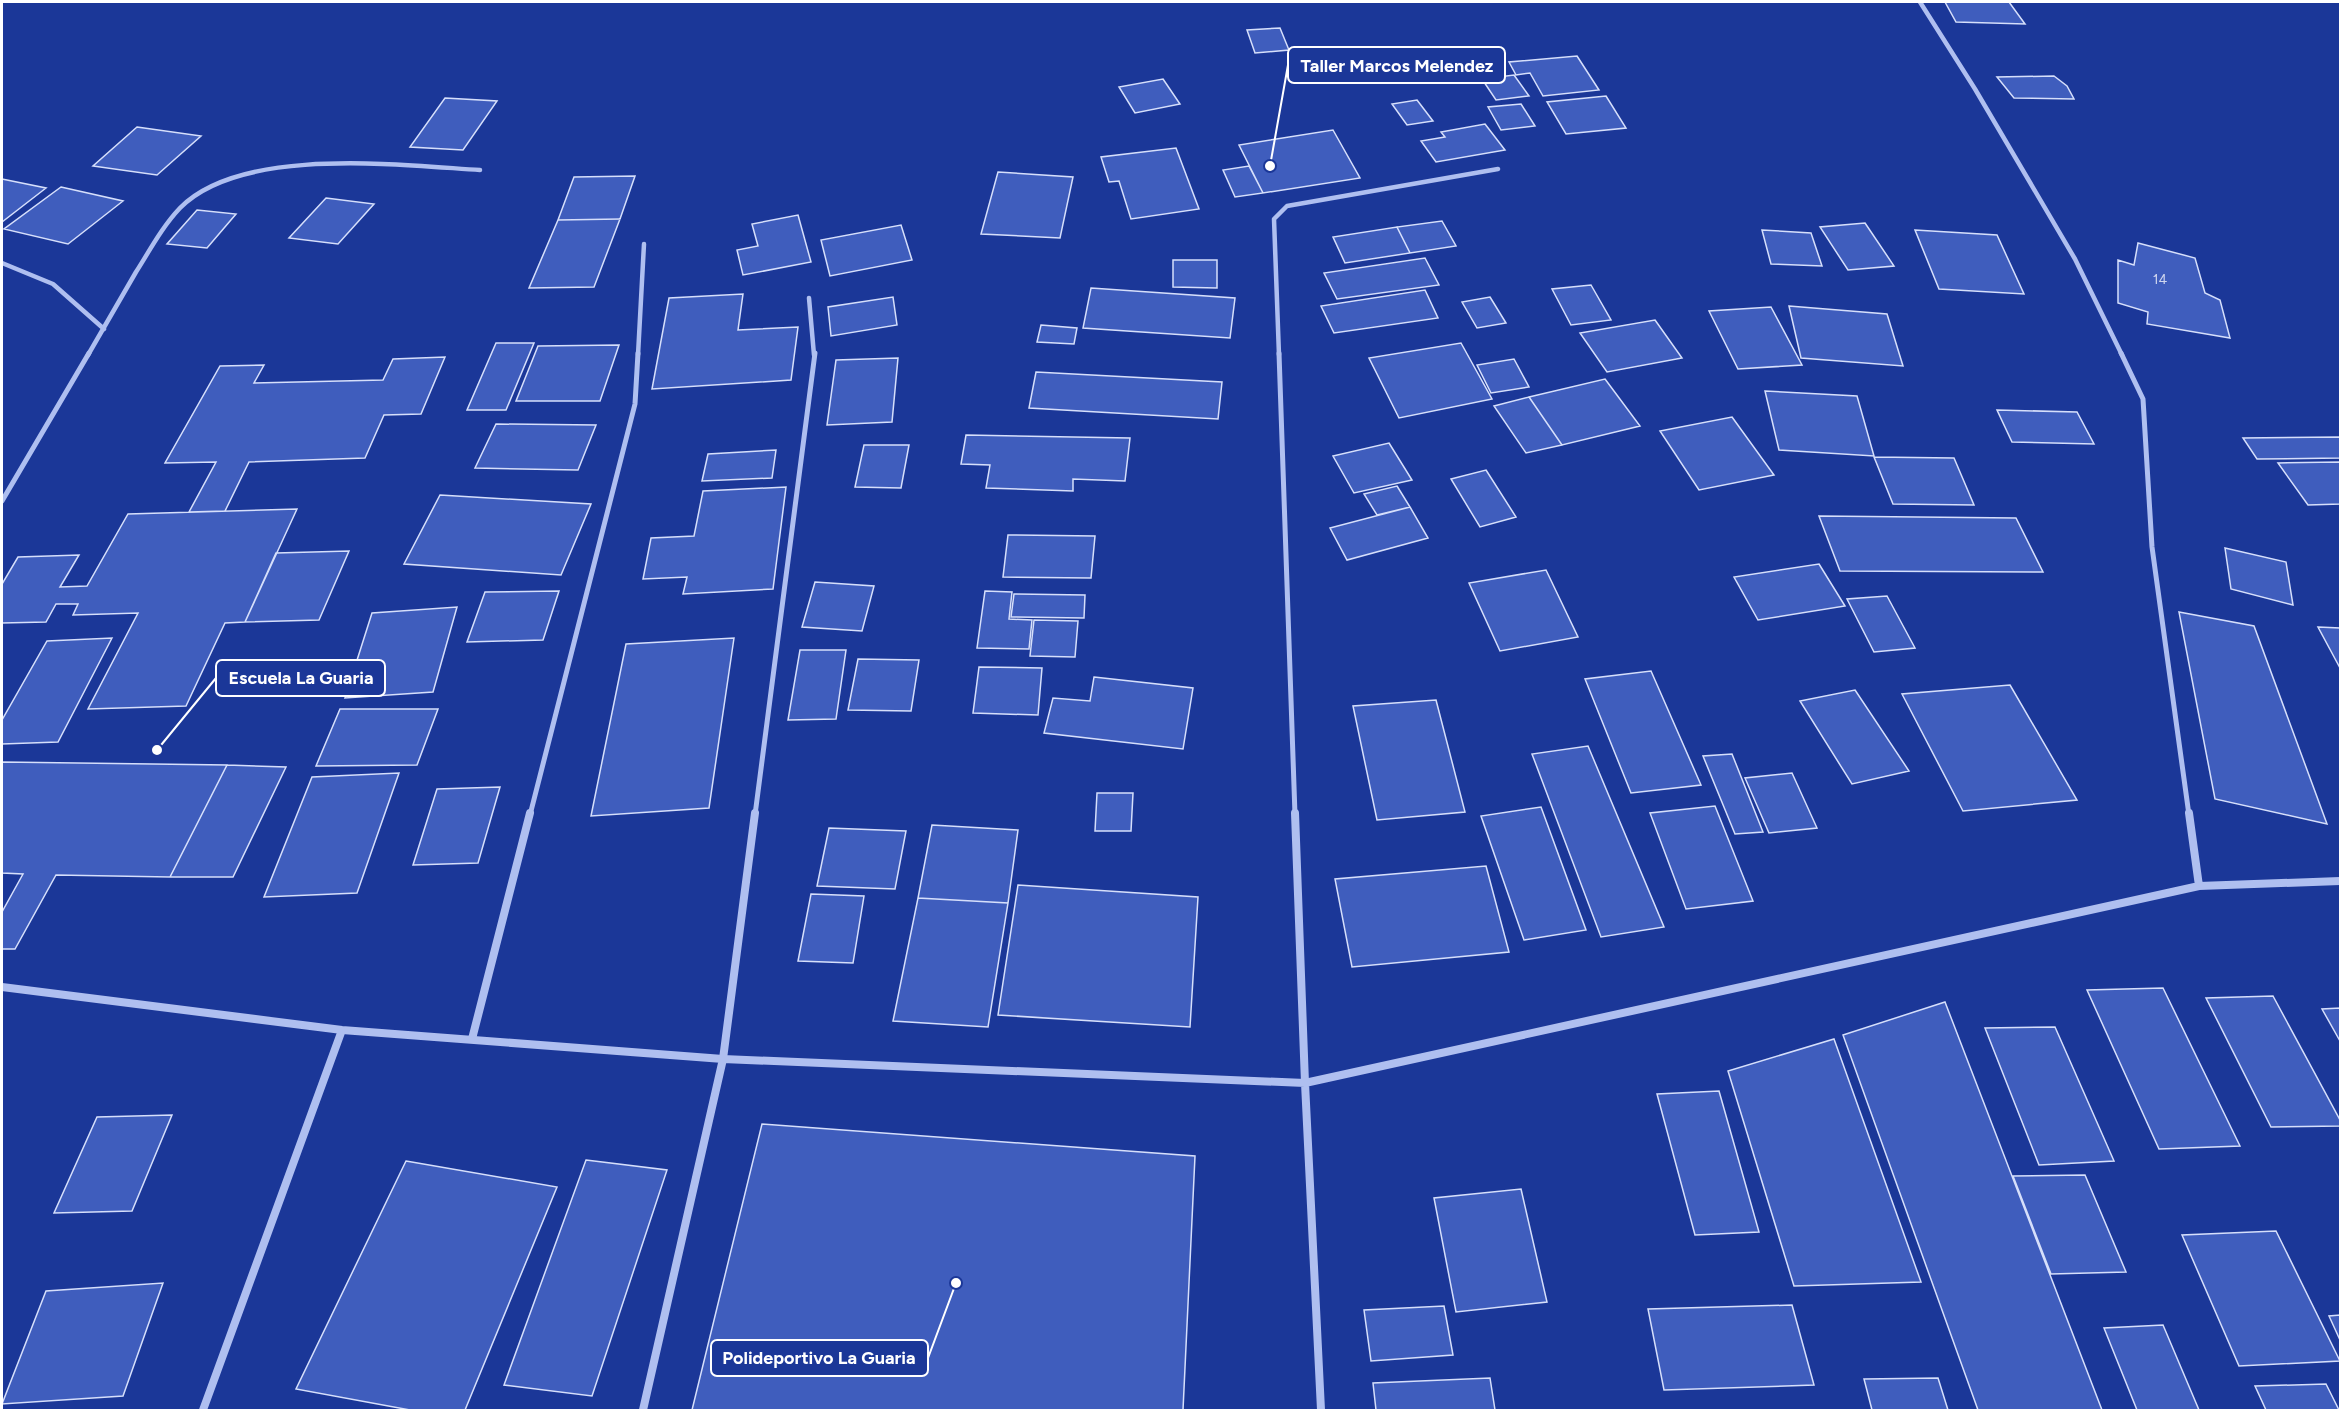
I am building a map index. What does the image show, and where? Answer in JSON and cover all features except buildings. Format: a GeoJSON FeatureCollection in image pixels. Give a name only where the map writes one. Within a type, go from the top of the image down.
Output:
{"type":"FeatureCollection","features":[{"type":"Feature","properties":{"kind":"street"},"geometry":{"type":"LineString","coordinates":[[1920,2],[1976,89],[2075,259],[2143,399],[2152,548],[2199,885]]}},
{"type":"Feature","properties":{"kind":"street"},"geometry":{"type":"LineString","coordinates":[[2,501],[160,232],[180,206],[207,188],[240,175],[294,167],[396,165],[480,170]]}},
{"type":"Feature","properties":{"kind":"street"},"geometry":{"type":"LineString","coordinates":[[1321,1410],[1305,1083],[1274,219],[1287,206],[1498,169]]}},
{"type":"Feature","properties":{"kind":"street"},"geometry":{"type":"LineString","coordinates":[[472,1039],[635,404],[644,244]]}},
{"type":"Feature","properties":{"kind":"street"},"geometry":{"type":"LineString","coordinates":[[2,263],[53,284],[104,329]]}},
{"type":"Feature","properties":{"kind":"street"},"geometry":{"type":"LineString","coordinates":[[643,1410],[723,1059],[815,351],[809,298]]}},
{"type":"Feature","properties":{"kind":"street"},"geometry":{"type":"LineString","coordinates":[[2,987],[342,1030],[723,1059],[1305,1083],[2199,885],[2340,881]]}},
{"type":"Feature","properties":{"kind":"street"},"geometry":{"type":"LineString","coordinates":[[203,1410],[342,1030]]}},
{"type":"Feature","properties":{"kind":"place","name":"Taller Marcos Melendez"},"geometry":{"type":"Point","coordinates":[1270,166]}},
{"type":"Feature","properties":{"kind":"place","name":"Escuela La Guaria"},"geometry":{"type":"Point","coordinates":[157,750]}},
{"type":"Feature","properties":{"kind":"place","name":"Polideportivo La Guaria"},"geometry":{"type":"Point","coordinates":[956,1283]}}]}
